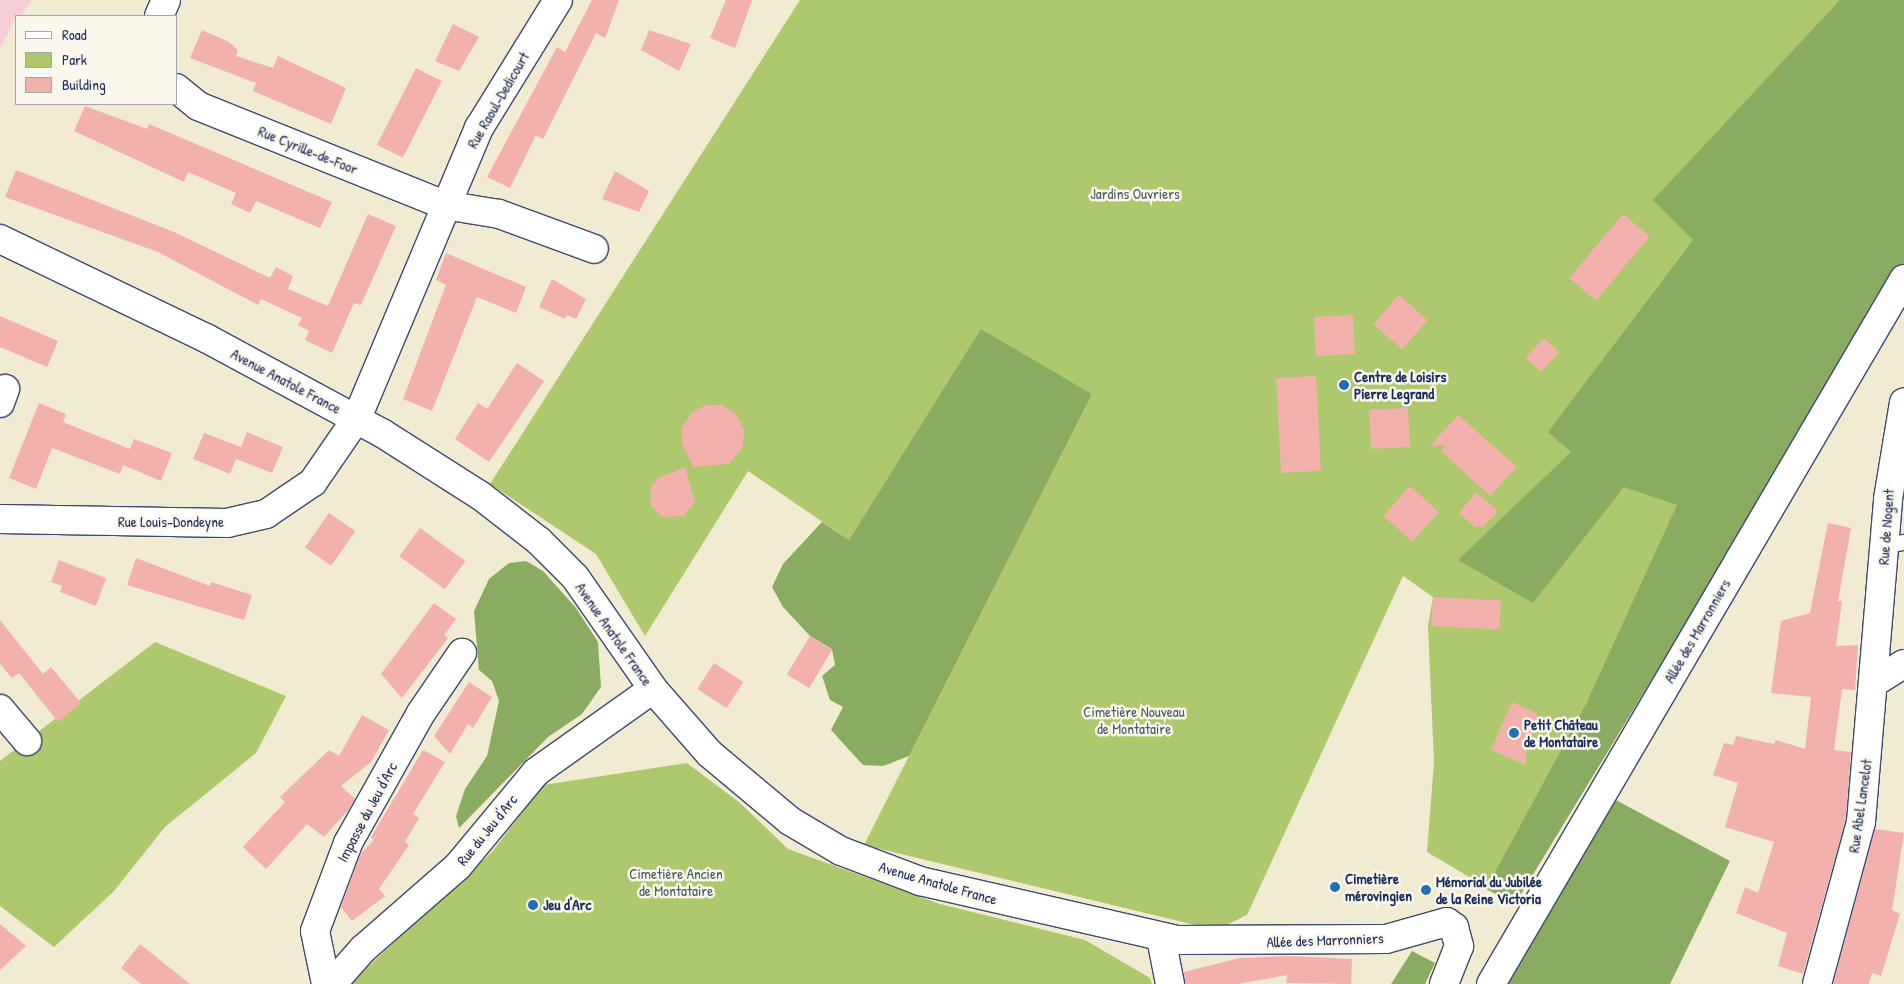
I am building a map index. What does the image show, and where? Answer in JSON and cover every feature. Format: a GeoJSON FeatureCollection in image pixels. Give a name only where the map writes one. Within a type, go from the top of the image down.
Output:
{"type":"FeatureCollection","features":[{"type":"Feature","properties":{"kind":"street"},"geometry":{"type":"LineString","coordinates":[[159,15],[166,0]]}},
{"type":"Feature","properties":{"kind":"street","name":"Rue Raoul-Dedicourt"},"geometry":{"type":"LineString","coordinates":[[357,418],[444,204],[496,97],[558,0]]}},
{"type":"Feature","properties":{"kind":"street","name":"Rue Cyrille-de-Foor"},"geometry":{"type":"LineString","coordinates":[[178,90],[198,106],[444,204]]}},
{"type":"Feature","properties":{"kind":"street"},"geometry":{"type":"LineString","coordinates":[[444,204],[498,214],[594,249]]}},
{"type":"Feature","properties":{"kind":"street","name":"Avenue Anatole France"},"geometry":{"type":"LineString","coordinates":[[0,239],[177,322],[357,418],[461,482],[539,541],[590,597],[653,689],[728,770],[790,821],[841,851],[920,881],[1161,938],[1250,942]]}},
{"type":"Feature","properties":{"kind":"street","name":"Allée des Marronniers"},"geometry":{"type":"LineString","coordinates":[[1490,984],[1904,279]]}},
{"type":"Feature","properties":{"kind":"street","name":"Rue de Nogent"},"geometry":{"type":"LineString","coordinates":[[1879,623],[1894,543],[1893,459],[1904,402]]}},
{"type":"Feature","properties":{"kind":"street","name":"Rue Louis-Dondeyne"},"geometry":{"type":"LineString","coordinates":[[0,519],[217,523],[252,518],[289,502],[313,482],[357,418]]}},
{"type":"Feature","properties":{"kind":"street","name":"Rue Abel Lancelot"},"geometry":{"type":"LineString","coordinates":[[1817,984],[1859,835],[1875,682],[1879,623]]}},
{"type":"Feature","properties":{"kind":"street","name":"Impasse du Jeu d'Arc"},"geometry":{"type":"LineString","coordinates":[[326,984],[315,931],[348,843],[421,713],[462,653]]}},
{"type":"Feature","properties":{"kind":"street"},"geometry":{"type":"LineString","coordinates":[[1875,682],[1904,664]]}},
{"type":"Feature","properties":{"kind":"street","name":"Rue du Jeu d'Arc"},"geometry":{"type":"LineString","coordinates":[[332,984],[363,949],[458,866],[536,772],[653,689]]}},
{"type":"Feature","properties":{"kind":"street"},"geometry":{"type":"LineString","coordinates":[[0,709],[27,741]]}},
{"type":"Feature","properties":{"kind":"street","name":"Allée des Marronniers"},"geometry":{"type":"LineString","coordinates":[[1250,942],[1386,939],[1447,922],[1454,927],[1459,946],[1444,984]]}},
{"type":"Feature","properties":{"kind":"street"},"geometry":{"type":"LineString","coordinates":[[1161,938],[1170,984]]}},
{"type":"Feature","properties":{"kind":"shaded area"},"geometry":{"type":"Polygon","coordinates":[[[0,0],[32,0],[22,15],[15,15],[0,49],[0,0]]]}},
{"type":"Feature","properties":{"kind":"green space"},"geometry":{"type":"Polygon","coordinates":[[[800,0],[1904,0],[1515,904],[1427,852],[1434,762],[1428,626],[1433,597],[1403,576],[1247,915],[1216,930],[864,845],[1092,394],[981,330],[849,540],[748,471],[645,636],[596,554],[490,484],[800,0]]]}},
{"type":"Feature","properties":{"kind":"green space"},"geometry":{"type":"Polygon","coordinates":[[[1840,0],[1904,0],[1904,265],[1515,904],[1486,889],[1586,704],[1677,505],[1624,487],[1533,603],[1458,560],[1571,452],[1548,432],[1693,240],[1653,200],[1840,0]]]}},
{"type":"Feature","properties":{"kind":"green space"},"geometry":{"type":"Polygon","coordinates":[[[981,329],[1092,394],[909,756],[883,766],[863,765],[831,730],[843,707],[830,700],[822,676],[835,665],[832,649],[810,636],[783,607],[772,587],[783,564],[822,522],[849,540],[981,329]]]}},
{"type":"Feature","properties":{"kind":"green space"},"geometry":{"type":"Polygon","coordinates":[[[526,561],[543,571],[576,608],[598,642],[601,687],[582,714],[548,737],[459,828],[456,816],[465,789],[487,756],[499,701],[492,681],[479,670],[474,611],[489,579],[509,563],[526,561]]]}},
{"type":"Feature","properties":{"kind":"green space"},"geometry":{"type":"Polygon","coordinates":[[[155,642],[286,696],[256,753],[165,827],[114,891],[54,947],[0,906],[0,761],[155,642]]]}},
{"type":"Feature","properties":{"kind":"green space","name":"Cimetière Ancien de Montataire"},"geometry":{"type":"Polygon","coordinates":[[[687,763],[740,803],[788,849],[940,904],[1085,940],[1150,978],[1152,984],[349,984],[492,852],[543,785],[687,763]]]}},
{"type":"Feature","properties":{"kind":"green space"},"geometry":{"type":"Polygon","coordinates":[[[1612,798],[1730,861],[1670,984],[1502,984],[1612,798]]]}},
{"type":"Feature","properties":{"kind":"green space"},"geometry":{"type":"Polygon","coordinates":[[[1412,951],[1435,963],[1425,984],[1391,984],[1412,951]]]}},
{"type":"Feature","properties":{"kind":"building"},"geometry":{"type":"Polygon","coordinates":[[[592,0],[619,0],[605,38],[596,33],[543,139],[536,135],[510,188],[487,177],[557,47],[565,52],[592,0]]]}},
{"type":"Feature","properties":{"kind":"building"},"geometry":{"type":"Polygon","coordinates":[[[726,0],[752,0],[735,48],[710,38],[726,0]]]}},
{"type":"Feature","properties":{"kind":"building"},"geometry":{"type":"Polygon","coordinates":[[[453,24],[479,37],[459,71],[435,61],[453,24]]]}},
{"type":"Feature","properties":{"kind":"building"},"geometry":{"type":"Polygon","coordinates":[[[202,30],[229,42],[238,50],[236,56],[273,68],[278,56],[346,88],[331,124],[253,91],[256,83],[190,58],[202,30]]]}},
{"type":"Feature","properties":{"kind":"building"},"geometry":{"type":"Polygon","coordinates":[[[649,30],[691,44],[679,71],[641,50],[649,30]]]}},
{"type":"Feature","properties":{"kind":"building"},"geometry":{"type":"Polygon","coordinates":[[[416,68],[442,81],[403,158],[377,145],[416,68]]]}},
{"type":"Feature","properties":{"kind":"building"},"geometry":{"type":"Polygon","coordinates":[[[85,106],[147,129],[149,124],[332,202],[320,228],[256,201],[250,213],[231,204],[236,193],[188,172],[184,182],[74,131],[85,106]]]}},
{"type":"Feature","properties":{"kind":"building"},"geometry":{"type":"Polygon","coordinates":[[[16,170],[174,232],[270,278],[276,267],[293,276],[288,289],[328,306],[368,214],[396,226],[361,305],[354,303],[332,353],[305,340],[309,331],[298,325],[302,318],[261,299],[258,305],[158,252],[5,197],[16,170]]]}},
{"type":"Feature","properties":{"kind":"building"},"geometry":{"type":"Polygon","coordinates":[[[615,171],[649,191],[639,212],[602,199],[615,171]]]}},
{"type":"Feature","properties":{"kind":"building"},"geometry":{"type":"Polygon","coordinates":[[[1623,214],[1650,236],[1596,301],[1569,278],[1623,214]]]}},
{"type":"Feature","properties":{"kind":"building"},"geometry":{"type":"Polygon","coordinates":[[[446,253],[526,287],[516,313],[477,297],[432,411],[403,399],[446,285],[436,280],[446,253]]]}},
{"type":"Feature","properties":{"kind":"building"},"geometry":{"type":"Polygon","coordinates":[[[552,279],[586,299],[576,319],[567,315],[565,319],[539,307],[552,279]]]}},
{"type":"Feature","properties":{"kind":"building"},"geometry":{"type":"Polygon","coordinates":[[[1399,295],[1428,320],[1402,349],[1373,324],[1399,295]]]}},
{"type":"Feature","properties":{"kind":"building"},"geometry":{"type":"Polygon","coordinates":[[[1353,315],[1355,354],[1316,356],[1314,317],[1353,315]]]}},
{"type":"Feature","properties":{"kind":"building"},"geometry":{"type":"Polygon","coordinates":[[[0,316],[58,341],[47,367],[0,347],[0,316]]]}},
{"type":"Feature","properties":{"kind":"building"},"geometry":{"type":"Polygon","coordinates":[[[1544,338],[1559,352],[1541,372],[1526,358],[1544,338]]]}},
{"type":"Feature","properties":{"kind":"building"},"geometry":{"type":"Polygon","coordinates":[[[517,363],[544,381],[489,462],[455,439],[478,403],[487,409],[517,363]]]}},
{"type":"Feature","properties":{"kind":"building"},"geometry":{"type":"Polygon","coordinates":[[[1316,376],[1321,471],[1281,473],[1276,378],[1316,376]]]}},
{"type":"Feature","properties":{"kind":"building"},"geometry":{"type":"Polygon","coordinates":[[[39,403],[66,414],[63,422],[130,449],[134,439],[172,453],[161,481],[123,465],[120,474],[52,448],[36,489],[9,478],[39,403]]]}},
{"type":"Feature","properties":{"kind":"building"},"geometry":{"type":"Polygon","coordinates":[[[706,405],[722,405],[736,414],[744,430],[743,447],[729,464],[693,467],[682,443],[682,428],[691,413],[706,405]]]}},
{"type":"Feature","properties":{"kind":"building"},"geometry":{"type":"Polygon","coordinates":[[[1408,408],[1410,447],[1371,449],[1369,410],[1408,408]]]}},
{"type":"Feature","properties":{"kind":"building"},"geometry":{"type":"Polygon","coordinates":[[[1458,415],[1517,467],[1490,496],[1441,451],[1447,445],[1430,446],[1458,415]]]}},
{"type":"Feature","properties":{"kind":"building"},"geometry":{"type":"Polygon","coordinates":[[[247,432],[283,447],[272,473],[236,459],[230,474],[193,459],[204,433],[241,447],[247,432]]]}},
{"type":"Feature","properties":{"kind":"building"},"geometry":{"type":"Polygon","coordinates":[[[685,467],[695,502],[684,516],[662,517],[651,506],[651,487],[658,478],[685,467]]]}},
{"type":"Feature","properties":{"kind":"building"},"geometry":{"type":"Polygon","coordinates":[[[1410,486],[1439,512],[1412,542],[1383,516],[1410,486]]]}},
{"type":"Feature","properties":{"kind":"building"},"geometry":{"type":"Polygon","coordinates":[[[1476,492],[1498,511],[1483,527],[1475,527],[1459,513],[1476,492]]]}},
{"type":"Feature","properties":{"kind":"building"},"geometry":{"type":"Polygon","coordinates":[[[329,513],[355,531],[331,566],[305,547],[329,513]]]}},
{"type":"Feature","properties":{"kind":"building"},"geometry":{"type":"Polygon","coordinates":[[[1828,523],[1851,528],[1838,601],[1842,601],[1836,646],[1858,645],[1855,690],[1842,689],[1834,750],[1851,752],[1846,819],[1803,974],[1778,966],[1787,933],[1736,913],[1745,887],[1758,893],[1774,842],[1725,827],[1738,783],[1713,775],[1724,743],[1733,745],[1736,736],[1774,744],[1776,740],[1805,749],[1811,697],[1771,693],[1781,621],[1810,613],[1828,523]]]}},
{"type":"Feature","properties":{"kind":"building"},"geometry":{"type":"Polygon","coordinates":[[[420,528],[465,561],[445,589],[399,556],[420,528]]]}},
{"type":"Feature","properties":{"kind":"building"},"geometry":{"type":"Polygon","coordinates":[[[136,558],[210,586],[211,582],[252,595],[244,620],[127,585],[136,558]]]}},
{"type":"Feature","properties":{"kind":"building"},"geometry":{"type":"Polygon","coordinates":[[[59,560],[106,578],[96,606],[60,592],[62,586],[51,582],[59,560]]]}},
{"type":"Feature","properties":{"kind":"building"},"geometry":{"type":"Polygon","coordinates":[[[1433,597],[1501,601],[1499,630],[1431,626],[1433,597]]]}},
{"type":"Feature","properties":{"kind":"building"},"geometry":{"type":"Polygon","coordinates":[[[434,603],[456,619],[444,635],[448,638],[402,698],[381,674],[434,603]]]}},
{"type":"Feature","properties":{"kind":"building"},"geometry":{"type":"Polygon","coordinates":[[[0,620],[43,674],[51,667],[81,703],[58,722],[19,673],[12,678],[0,664],[0,620]]]}},
{"type":"Feature","properties":{"kind":"building"},"geometry":{"type":"Polygon","coordinates":[[[810,636],[832,649],[809,688],[787,675],[810,636]]]}},
{"type":"Feature","properties":{"kind":"building"},"geometry":{"type":"Polygon","coordinates":[[[714,663],[743,682],[726,708],[697,689],[714,663]]]}},
{"type":"Feature","properties":{"kind":"building"},"geometry":{"type":"Polygon","coordinates":[[[469,682],[492,697],[473,728],[468,724],[450,754],[434,736],[469,682]]]}},
{"type":"Feature","properties":{"kind":"building","name":"Petit Château de Montataire"},"geometry":{"type":"Polygon","coordinates":[[[1512,702],[1536,713],[1541,728],[1526,738],[1526,765],[1491,750],[1512,702]]]}},
{"type":"Feature","properties":{"kind":"building"},"geometry":{"type":"Polygon","coordinates":[[[362,715],[389,730],[371,762],[341,786],[355,799],[349,809],[324,837],[307,824],[266,869],[243,847],[285,802],[280,797],[329,750],[339,756],[362,715]]]}},
{"type":"Feature","properties":{"kind":"building"},"geometry":{"type":"Polygon","coordinates":[[[423,750],[445,762],[413,814],[419,818],[405,842],[409,845],[379,889],[385,896],[352,921],[341,907],[361,853],[374,840],[371,837],[423,750]]]}},
{"type":"Feature","properties":{"kind":"building"},"geometry":{"type":"Polygon","coordinates":[[[1875,829],[1904,833],[1892,910],[1900,914],[1881,976],[1872,973],[1869,984],[1833,984],[1875,829]]]}},
{"type":"Feature","properties":{"kind":"building"},"geometry":{"type":"Polygon","coordinates":[[[0,924],[26,946],[0,970],[0,924]]]}},
{"type":"Feature","properties":{"kind":"building"},"geometry":{"type":"Polygon","coordinates":[[[140,944],[190,984],[141,984],[121,968],[140,944]]]}},
{"type":"Feature","properties":{"kind":"building"},"geometry":{"type":"Polygon","coordinates":[[[1288,956],[1352,959],[1351,984],[1286,983],[1287,975],[1237,984],[1185,984],[1184,972],[1240,958],[1288,956]]]}},
{"type":"Feature","properties":{"kind":"place","name":"Centre de Loisirs Pierre Legrand"},"geometry":{"type":"Point","coordinates":[1344,385]}},
{"type":"Feature","properties":{"kind":"place","name":"Petit Château de Montataire"},"geometry":{"type":"Point","coordinates":[1514,733]}},
{"type":"Feature","properties":{"kind":"place","name":"Cimetière mérovingien"},"geometry":{"type":"Point","coordinates":[1335,887]}},
{"type":"Feature","properties":{"kind":"place","name":"Mémorial du Jubilée de la Reine Victoria"},"geometry":{"type":"Point","coordinates":[1426,890]}},
{"type":"Feature","properties":{"kind":"place","name":"Jeu d'Arc"},"geometry":{"type":"Point","coordinates":[533,905]}},
{"type":"Feature","properties":{"kind":"park label","name":"Jardins Ouvriers"},"geometry":{"type":"Point","coordinates":[1135,194]}},
{"type":"Feature","properties":{"kind":"park label","name":"Cimetière Nouveau de Montataire"},"geometry":{"type":"Point","coordinates":[1134,720]}}]}
